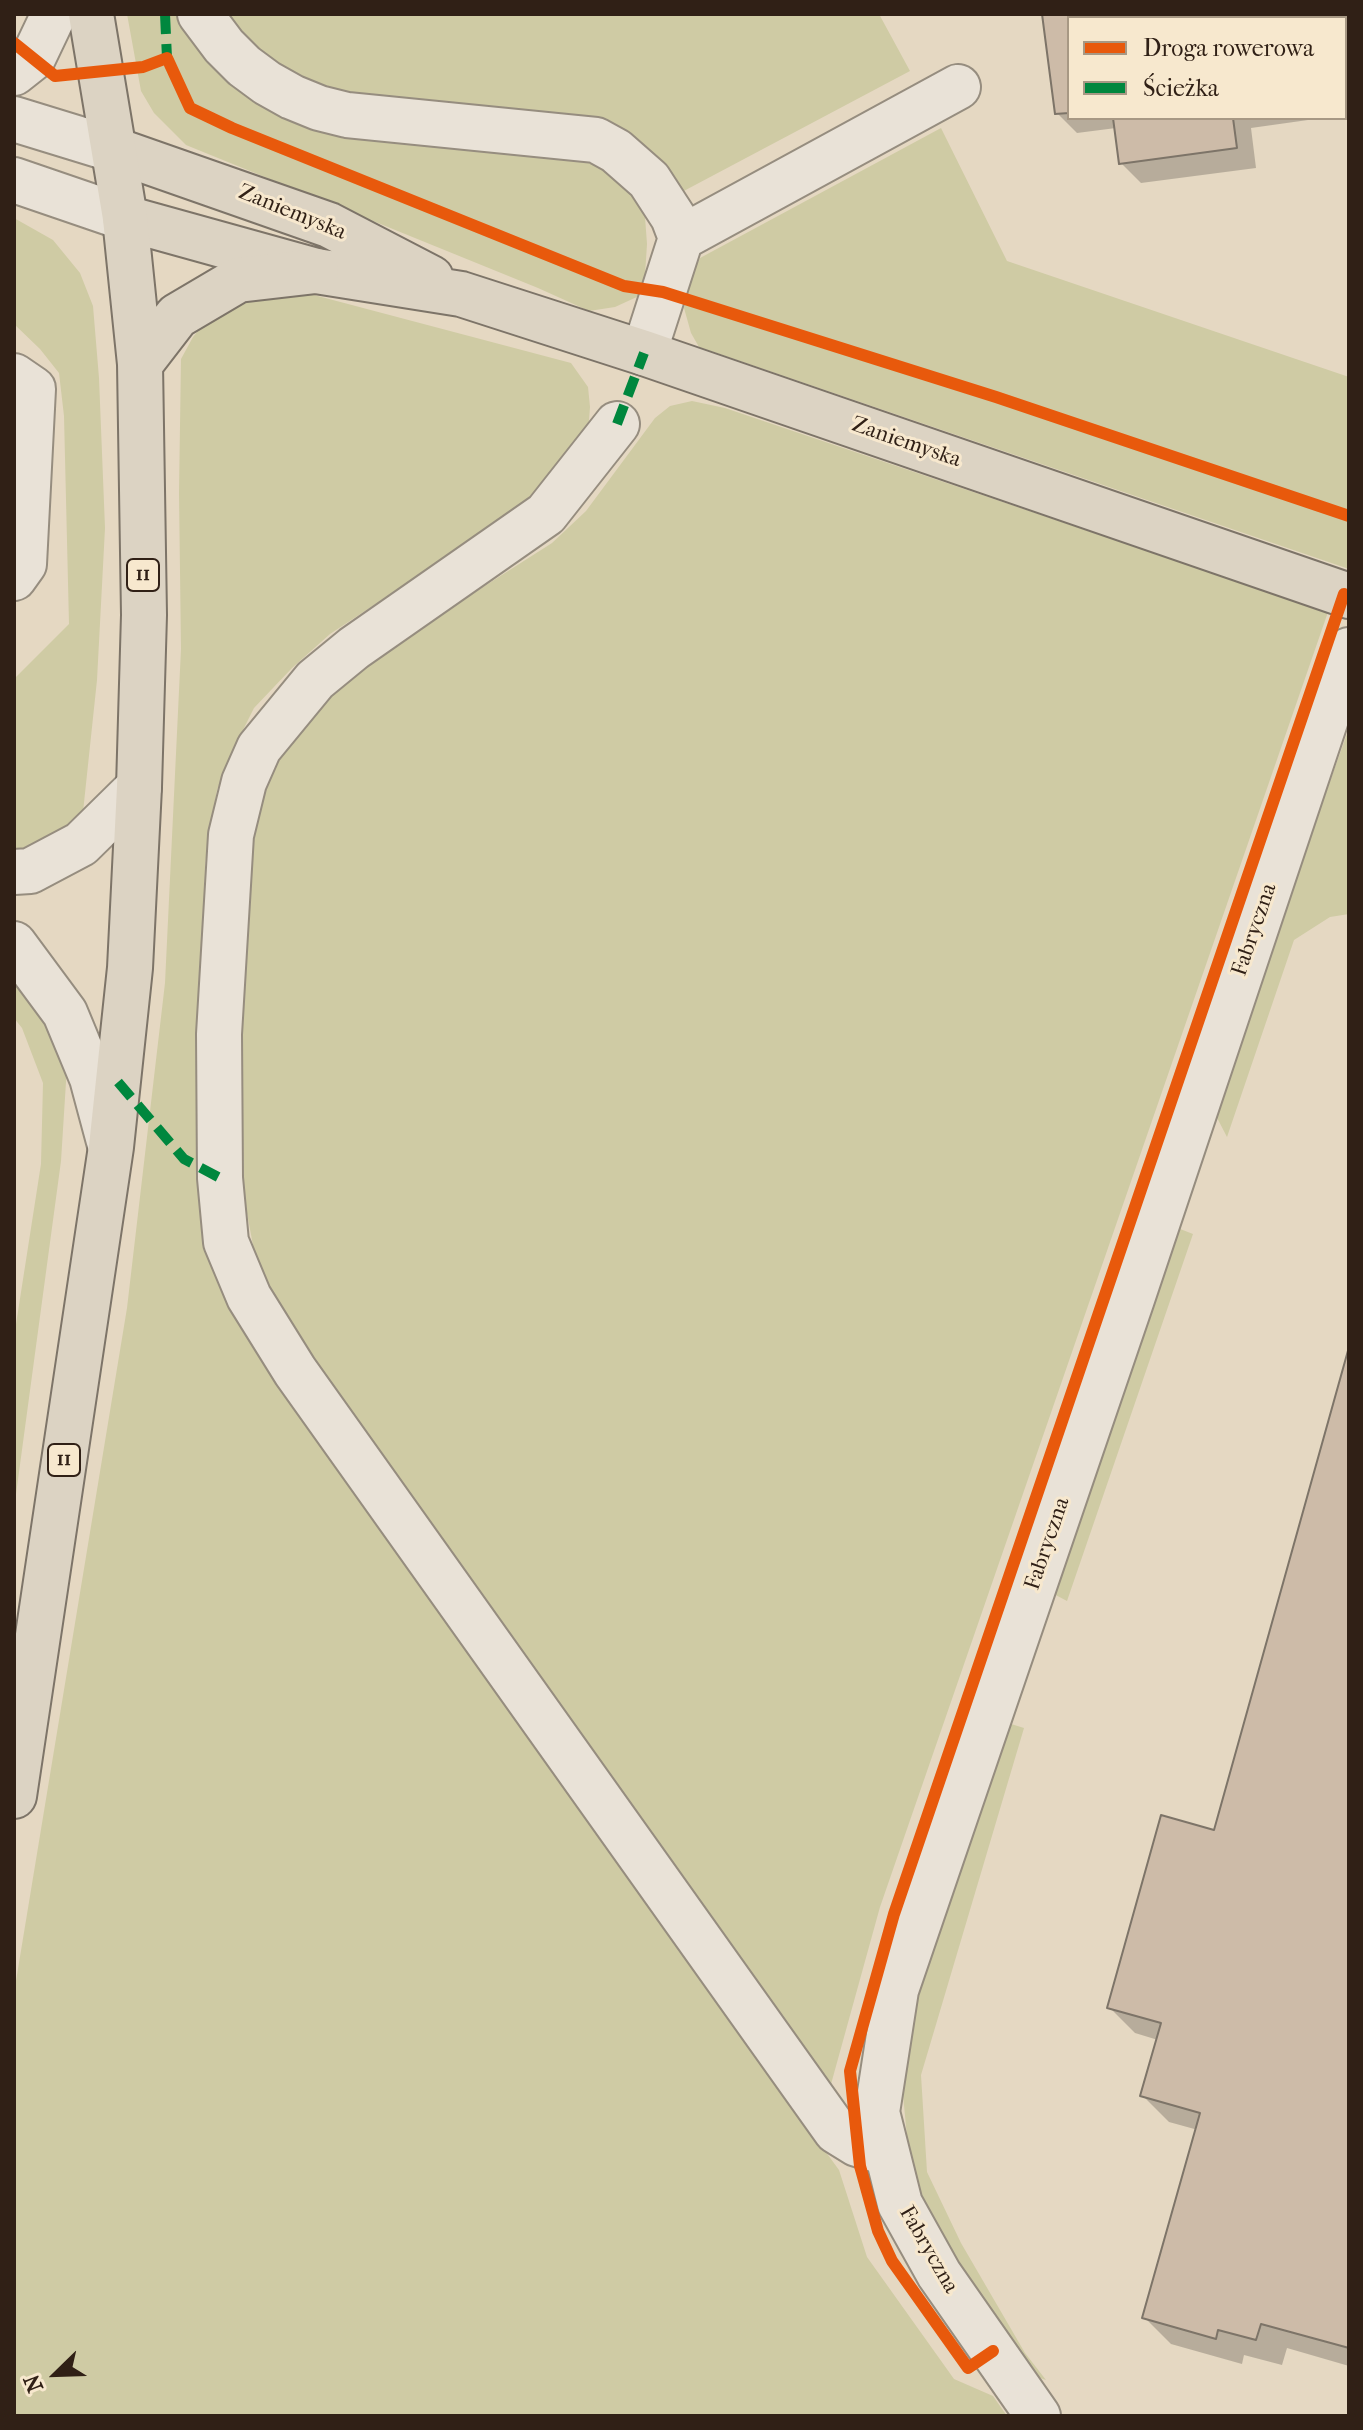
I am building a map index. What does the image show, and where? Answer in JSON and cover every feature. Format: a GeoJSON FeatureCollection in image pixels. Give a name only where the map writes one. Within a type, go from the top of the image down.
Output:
{"type":"FeatureCollection","features":[{"type":"Feature","properties":{"kind":"main road","name":"11"},"geometry":{"type":"LineString","coordinates":[[14,1796],[111,1147],[130,968],[139,787],[144,615],[140,364],[125,218],[91,14]]}},
{"type":"Feature","properties":{"kind":"main road","name":"Zaniemyska"},"geometry":{"type":"LineString","coordinates":[[115,150],[329,225],[461,294]]}},
{"type":"Feature","properties":{"kind":"main road","name":"Zaniemyska"},"geometry":{"type":"LineString","coordinates":[[125,218],[316,271],[461,294],[644,353],[1349,596]]}},
{"type":"Feature","properties":{"kind":"main road"},"geometry":{"type":"LineString","coordinates":[[140,364],[177,316],[238,280],[316,271]]}},
{"type":"Feature","properties":{"kind":"street"},"geometry":{"type":"LineString","coordinates":[[14,73],[33,58],[54,14]]}},
{"type":"Feature","properties":{"kind":"street"},"geometry":{"type":"LineString","coordinates":[[200,14],[244,66],[267,83],[319,108],[347,115],[596,140],[616,151],[649,180],[673,217],[681,238],[644,353]]}},
{"type":"Feature","properties":{"kind":"street"},"geometry":{"type":"LineString","coordinates":[[681,238],[958,87]]}},
{"type":"Feature","properties":{"kind":"street"},"geometry":{"type":"LineString","coordinates":[[14,119],[115,150]]}},
{"type":"Feature","properties":{"kind":"street"},"geometry":{"type":"LineString","coordinates":[[14,180],[125,218]]}},
{"type":"Feature","properties":{"kind":"street"},"geometry":{"type":"LineString","coordinates":[[14,376],[33,389],[24,564],[14,578]]}},
{"type":"Feature","properties":{"kind":"street"},"geometry":{"type":"LineString","coordinates":[[617,424],[546,514],[354,648],[315,680],[259,748],[244,782],[231,835],[219,1034],[220,1178],[226,1242],[249,1297],[295,1371],[836,2131],[857,2144],[887,2153]]}},
{"type":"Feature","properties":{"kind":"street","name":"Fabryczna"},"geometry":{"type":"LineString","coordinates":[[1038,2416],[939,2274],[900,2204],[877,2112],[896,1990],[1349,650]]}},
{"type":"Feature","properties":{"kind":"street"},"geometry":{"type":"LineString","coordinates":[[14,872],[30,871],[81,844],[139,787]]}},
{"type":"Feature","properties":{"kind":"street"},"geometry":{"type":"LineString","coordinates":[[14,944],[65,1013],[92,1078],[111,1147]]}},
{"type":"Feature","properties":{"kind":"shaded area"},"geometry":{"type":"Polygon","coordinates":[[[127,14],[183,14],[222,70],[594,162],[622,180],[636,194],[645,217],[645,275],[639,296],[615,307],[589,311],[186,145],[154,113],[141,91],[127,14]]]}},
{"type":"Feature","properties":{"kind":"shaded area"},"geometry":{"type":"Polygon","coordinates":[[[223,14],[879,14],[910,71],[680,193],[657,163],[338,97],[276,71],[223,14]]]}},
{"type":"Feature","properties":{"kind":"shaded area"},"geometry":{"type":"Polygon","coordinates":[[[941,128],[1007,261],[1349,377],[1349,569],[699,347],[691,333],[684,308],[689,281],[700,258],[941,128]]]}},
{"type":"Feature","properties":{"kind":"shaded area"},"geometry":{"type":"Polygon","coordinates":[[[14,218],[53,240],[80,273],[93,306],[105,528],[97,680],[83,812],[67,833],[14,854],[14,679],[69,624],[64,416],[59,373],[14,324],[14,218]]]}},
{"type":"Feature","properties":{"kind":"shaded area"},"geometry":{"type":"Polygon","coordinates":[[[276,294],[314,295],[571,363],[588,387],[590,407],[588,433],[550,483],[491,528],[330,634],[254,708],[234,748],[217,790],[205,864],[198,1177],[212,1270],[231,1305],[698,1977],[839,2170],[867,2257],[954,2379],[993,2396],[1007,2416],[14,2416],[14,1993],[127,1308],[165,983],[181,649],[181,359],[193,337],[211,315],[230,304],[276,294]]]}},
{"type":"Feature","properties":{"kind":"shaded area"},"geometry":{"type":"Polygon","coordinates":[[[692,401],[725,408],[1328,612],[880,1907],[828,2095],[266,1292],[255,1256],[244,1197],[241,1030],[248,856],[257,803],[276,765],[306,721],[336,687],[414,627],[552,543],[586,511],[655,418],[670,406],[692,401]]]}},
{"type":"Feature","properties":{"kind":"shaded area"},"geometry":{"type":"Polygon","coordinates":[[[1349,728],[1349,914],[1330,917],[1294,940],[1227,1137],[1213,1110],[1349,728]]]}},
{"type":"Feature","properties":{"kind":"shaded area"},"geometry":{"type":"Polygon","coordinates":[[[14,970],[52,1021],[67,1066],[61,1161],[14,1509],[14,1337],[41,1164],[43,1083],[22,1028],[14,1018],[14,970]]]}},
{"type":"Feature","properties":{"kind":"shaded area"},"geometry":{"type":"Polygon","coordinates":[[[1175,1227],[1193,1234],[1067,1601],[1050,1592],[1175,1227]]]}},
{"type":"Feature","properties":{"kind":"shaded area"},"geometry":{"type":"Polygon","coordinates":[[[1008,1723],[1024,1728],[921,2075],[927,2172],[961,2243],[1025,2353],[1046,2380],[1022,2372],[951,2263],[916,2189],[908,2147],[901,2074],[916,1994],[1008,1723]]]}},
{"type":"Feature","properties":{"kind":"building"},"geometry":{"type":"Polygon","coordinates":[[[1042,14],[1278,14],[1067,16],[1067,113],[1055,114],[1042,14]]]}},
{"type":"Feature","properties":{"kind":"building"},"geometry":{"type":"Polygon","coordinates":[[[1113,120],[1233,120],[1237,148],[1119,164],[1113,120]]]}},
{"type":"Feature","properties":{"kind":"building"},"geometry":{"type":"Polygon","coordinates":[[[1349,1347],[1349,2348],[1261,2324],[1256,2340],[1218,2330],[1216,2339],[1142,2318],[1200,2113],[1140,2096],[1161,2023],[1107,2008],[1161,1815],[1214,1830],[1349,1347]]]}},
{"type":"Feature","properties":{"kind":"marked path"},"geometry":{"type":"LineString","coordinates":[[165,14],[167,58]]}},
{"type":"Feature","properties":{"kind":"marked path"},"geometry":{"type":"LineString","coordinates":[[617,424],[644,353]]}},
{"type":"Feature","properties":{"kind":"marked path"},"geometry":{"type":"LineString","coordinates":[[118,1082],[184,1159],[220,1178]]}},
{"type":"Feature","properties":{"kind":"cycle path"},"geometry":{"type":"LineString","coordinates":[[14,43],[55,76],[143,67],[167,58],[190,108],[232,128],[624,286],[663,292],[996,397],[1349,516]]}},
{"type":"Feature","properties":{"kind":"cycle path"},"geometry":{"type":"LineString","coordinates":[[993,2351],[968,2368],[892,2261],[878,2231],[860,2166],[850,2071],[894,1914],[1344,594]]}}]}
